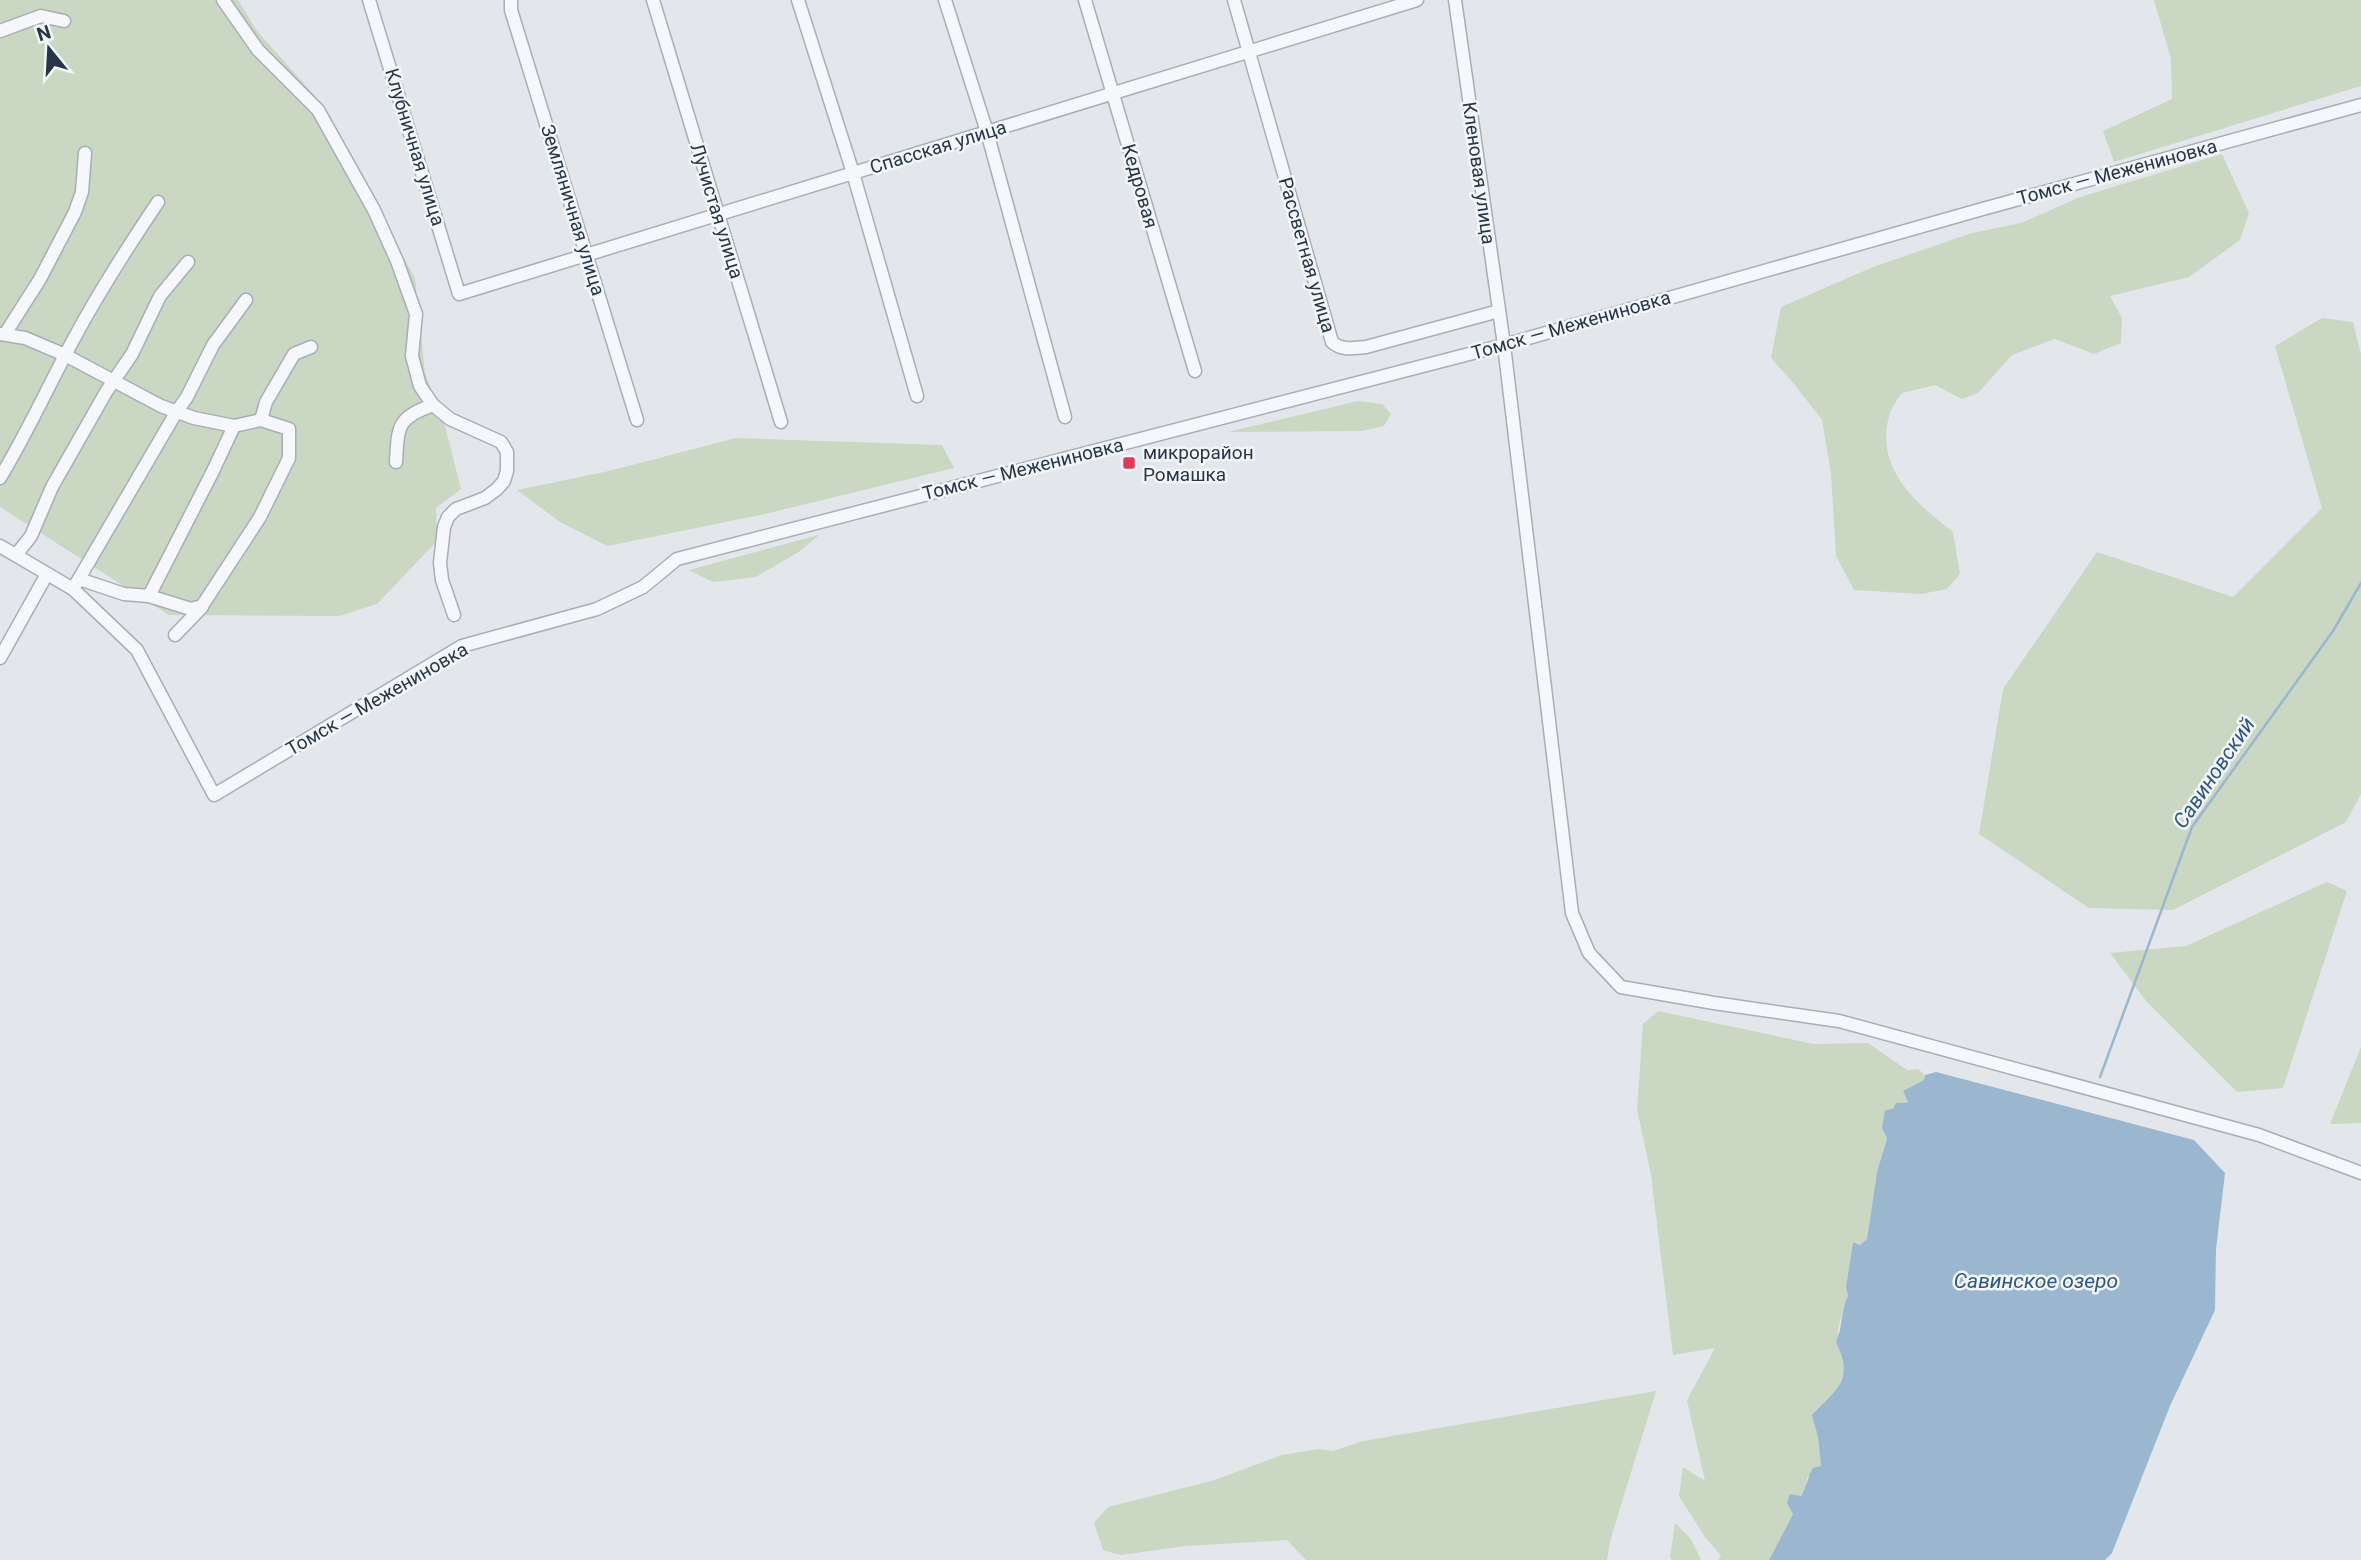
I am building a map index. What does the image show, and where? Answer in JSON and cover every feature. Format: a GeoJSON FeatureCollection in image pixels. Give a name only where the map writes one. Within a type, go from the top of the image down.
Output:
{"type":"FeatureCollection","features":[{"type":"Feature","properties":{"kind":"street"},"geometry":{"type":"LineString","coordinates":[[223,0],[258,50],[318,110],[374,210],[397,261],[416,314],[412,356],[420,386],[433,405],[450,419],[502,442],[507,452],[507,471],[497,489],[485,498],[456,509],[448,517],[444,527],[440,563],[442,580],[454,615]]}},
{"type":"Feature","properties":{"kind":"street","name":"Клубничная улица"},"geometry":{"type":"LineString","coordinates":[[369,0],[459,294]]}},
{"type":"Feature","properties":{"kind":"street","name":"Земляничная улица"},"geometry":{"type":"LineString","coordinates":[[512,0],[512,10],[637,420]]}},
{"type":"Feature","properties":{"kind":"street","name":"Лучистая улица"},"geometry":{"type":"LineString","coordinates":[[653,0],[781,422]]}},
{"type":"Feature","properties":{"kind":"street"},"geometry":{"type":"LineString","coordinates":[[798,0],[853,173],[917,396]]}},
{"type":"Feature","properties":{"kind":"street"},"geometry":{"type":"LineString","coordinates":[[945,0],[986,132],[1065,416]]}},
{"type":"Feature","properties":{"kind":"street","name":"Кедровая"},"geometry":{"type":"LineString","coordinates":[[1085,0],[1195,371]]}},
{"type":"Feature","properties":{"kind":"street","name":"Рассветная улица"},"geometry":{"type":"LineString","coordinates":[[1234,0],[1251,51],[1332,342],[1338,347],[1349,349],[1366,347],[1499,311]]}},
{"type":"Feature","properties":{"kind":"street","name":"Спасская улица"},"geometry":{"type":"LineString","coordinates":[[459,294],[1251,51],[1381,5],[1417,0]]}},
{"type":"Feature","properties":{"kind":"street","name":"Кленовая улица"},"geometry":{"type":"LineString","coordinates":[[1455,0],[1504,345],[1572,914],[1589,953],[1621,987],[1839,1021],[2259,1135],[2361,1173]]}},
{"type":"Feature","properties":{"kind":"street"},"geometry":{"type":"LineString","coordinates":[[0,31],[41,16],[64,21]]}},
{"type":"Feature","properties":{"kind":"street","name":"Томск — Межениновка"},"geometry":{"type":"LineString","coordinates":[[76,584],[137,650],[214,796],[462,646],[597,609],[643,587],[677,558],[1504,345],[2361,105]]}},
{"type":"Feature","properties":{"kind":"street"},"geometry":{"type":"LineString","coordinates":[[85,153],[82,192],[75,212],[40,279],[3,334],[25,338],[65,355],[161,406],[194,418],[234,426],[261,420],[289,429],[289,458],[260,517],[202,606],[176,635]]}},
{"type":"Feature","properties":{"kind":"street"},"geometry":{"type":"LineString","coordinates":[[0,478],[115,266],[158,202]]}},
{"type":"Feature","properties":{"kind":"street"},"geometry":{"type":"LineString","coordinates":[[16,555],[31,536],[52,487],[113,380],[132,354],[160,296],[188,262]]}},
{"type":"Feature","properties":{"kind":"street"},"geometry":{"type":"LineString","coordinates":[[76,584],[187,397],[213,345],[246,300]]}},
{"type":"Feature","properties":{"kind":"street"},"geometry":{"type":"LineString","coordinates":[[261,420],[266,401],[294,354],[311,347]]}},
{"type":"Feature","properties":{"kind":"street"},"geometry":{"type":"LineString","coordinates":[[396,462],[400,424],[408,415],[433,405]]}},
{"type":"Feature","properties":{"kind":"street"},"geometry":{"type":"LineString","coordinates":[[149,596],[234,426]]}},
{"type":"Feature","properties":{"kind":"street"},"geometry":{"type":"LineString","coordinates":[[0,546],[47,574],[76,584],[149,596],[191,609],[202,606]]}},
{"type":"Feature","properties":{"kind":"street"},"geometry":{"type":"LineString","coordinates":[[0,658],[47,574]]}},
{"type":"Feature","properties":{"kind":"green space"},"geometry":{"type":"Polygon","coordinates":[[[0,0],[238,0],[257,31],[316,97],[415,278],[425,373],[444,422],[461,489],[436,508],[437,541],[377,604],[339,616],[169,615],[0,507],[0,0]]]}},
{"type":"Feature","properties":{"kind":"green space"},"geometry":{"type":"Polygon","coordinates":[[[2154,0],[2361,0],[2361,86],[2114,162],[2103,131],[2172,99],[2171,59],[2154,0]]]}},
{"type":"Feature","properties":{"kind":"green space"},"geometry":{"type":"Polygon","coordinates":[[[2222,154],[2249,213],[2240,240],[2189,277],[2110,296],[2122,318],[2121,343],[2094,354],[2055,339],[2012,355],[1978,393],[1962,399],[1935,385],[1902,393],[1889,416],[1886,435],[1893,469],[1913,497],[1953,532],[1960,574],[1947,589],[1921,594],[1854,590],[1836,556],[1831,473],[1822,420],[1771,358],[1781,307],[1873,267],[1972,233],[2021,223],[2080,197],[2222,154]]]}},
{"type":"Feature","properties":{"kind":"green space"},"geometry":{"type":"Polygon","coordinates":[[[2322,318],[2353,322],[2361,354],[2361,794],[2346,822],[2173,910],[2089,908],[1979,834],[2003,689],[2097,552],[2233,597],[2322,508],[2275,346],[2322,318]]]}},
{"type":"Feature","properties":{"kind":"green space"},"geometry":{"type":"Polygon","coordinates":[[[1358,401],[1382,404],[1391,414],[1384,426],[1361,431],[1228,432],[1358,401]]]}},
{"type":"Feature","properties":{"kind":"green space"},"geometry":{"type":"Polygon","coordinates":[[[736,438],[942,445],[954,468],[765,514],[607,546],[560,522],[517,490],[609,471],[736,438]]]}},
{"type":"Feature","properties":{"kind":"green space"},"geometry":{"type":"Polygon","coordinates":[[[819,535],[800,551],[756,577],[713,582],[689,570],[819,535]]]}},
{"type":"Feature","properties":{"kind":"green space"},"geometry":{"type":"Polygon","coordinates":[[[2327,882],[2347,891],[2283,1088],[2237,1092],[2147,1002],[2110,953],[2186,946],[2327,882]]]}},
{"type":"Feature","properties":{"kind":"green space"},"geometry":{"type":"Polygon","coordinates":[[[1658,1011],[1814,1044],[1868,1043],[1907,1070],[1918,1069],[1925,1075],[1924,1080],[1903,1091],[1908,1101],[1896,1104],[1877,1172],[1867,1239],[1860,1245],[1853,1242],[1846,1287],[1848,1296],[1838,1331],[1844,1371],[1837,1391],[1813,1415],[1821,1466],[1807,1478],[1806,1489],[1800,1496],[1790,1494],[1793,1514],[1769,1560],[1718,1560],[1721,1556],[1705,1537],[1679,1496],[1683,1467],[1705,1481],[1687,1400],[1715,1348],[1673,1355],[1651,1175],[1637,1109],[1643,1024],[1658,1011]]]}},
{"type":"Feature","properties":{"kind":"green space"},"geometry":{"type":"Polygon","coordinates":[[[2361,1047],[2361,1123],[2330,1124],[2361,1047]]]}},
{"type":"Feature","properties":{"kind":"green space"},"geometry":{"type":"Polygon","coordinates":[[[1656,1391],[1610,1541],[1607,1560],[1306,1560],[1287,1540],[1185,1546],[1121,1555],[1103,1550],[1094,1523],[1108,1507],[1215,1480],[1282,1455],[1319,1449],[1333,1451],[1363,1441],[1656,1391]]]}},
{"type":"Feature","properties":{"kind":"green space"},"geometry":{"type":"Polygon","coordinates":[[[1675,1523],[1691,1539],[1701,1560],[1672,1560],[1670,1557],[1675,1523]]]}},
{"type":"Feature","properties":{"kind":"water","name":"Савинское озеро"},"geometry":{"type":"Polygon","coordinates":[[[1936,1072],[2194,1140],[2225,1173],[2216,1249],[2215,1310],[2170,1406],[2112,1553],[2105,1560],[1769,1560],[1793,1514],[1787,1503],[1790,1494],[1801,1496],[1813,1468],[1821,1466],[1812,1415],[1836,1390],[1843,1375],[1841,1355],[1836,1342],[1848,1296],[1846,1287],[1853,1242],[1860,1245],[1867,1239],[1877,1172],[1887,1138],[1882,1128],[1885,1110],[1893,1109],[1896,1103],[1908,1102],[1903,1091],[1924,1080],[1925,1075],[1936,1072]]]}},
{"type":"Feature","properties":{"kind":"waterway","name":"Савиновский"},"geometry":{"type":"LineString","coordinates":[[2100,1077],[2192,827],[2333,631],[2361,583]]}},
{"type":"Feature","properties":{"kind":"place","name":"микрорайон Ромашка"},"geometry":{"type":"Point","coordinates":[1129,463]}}]}
